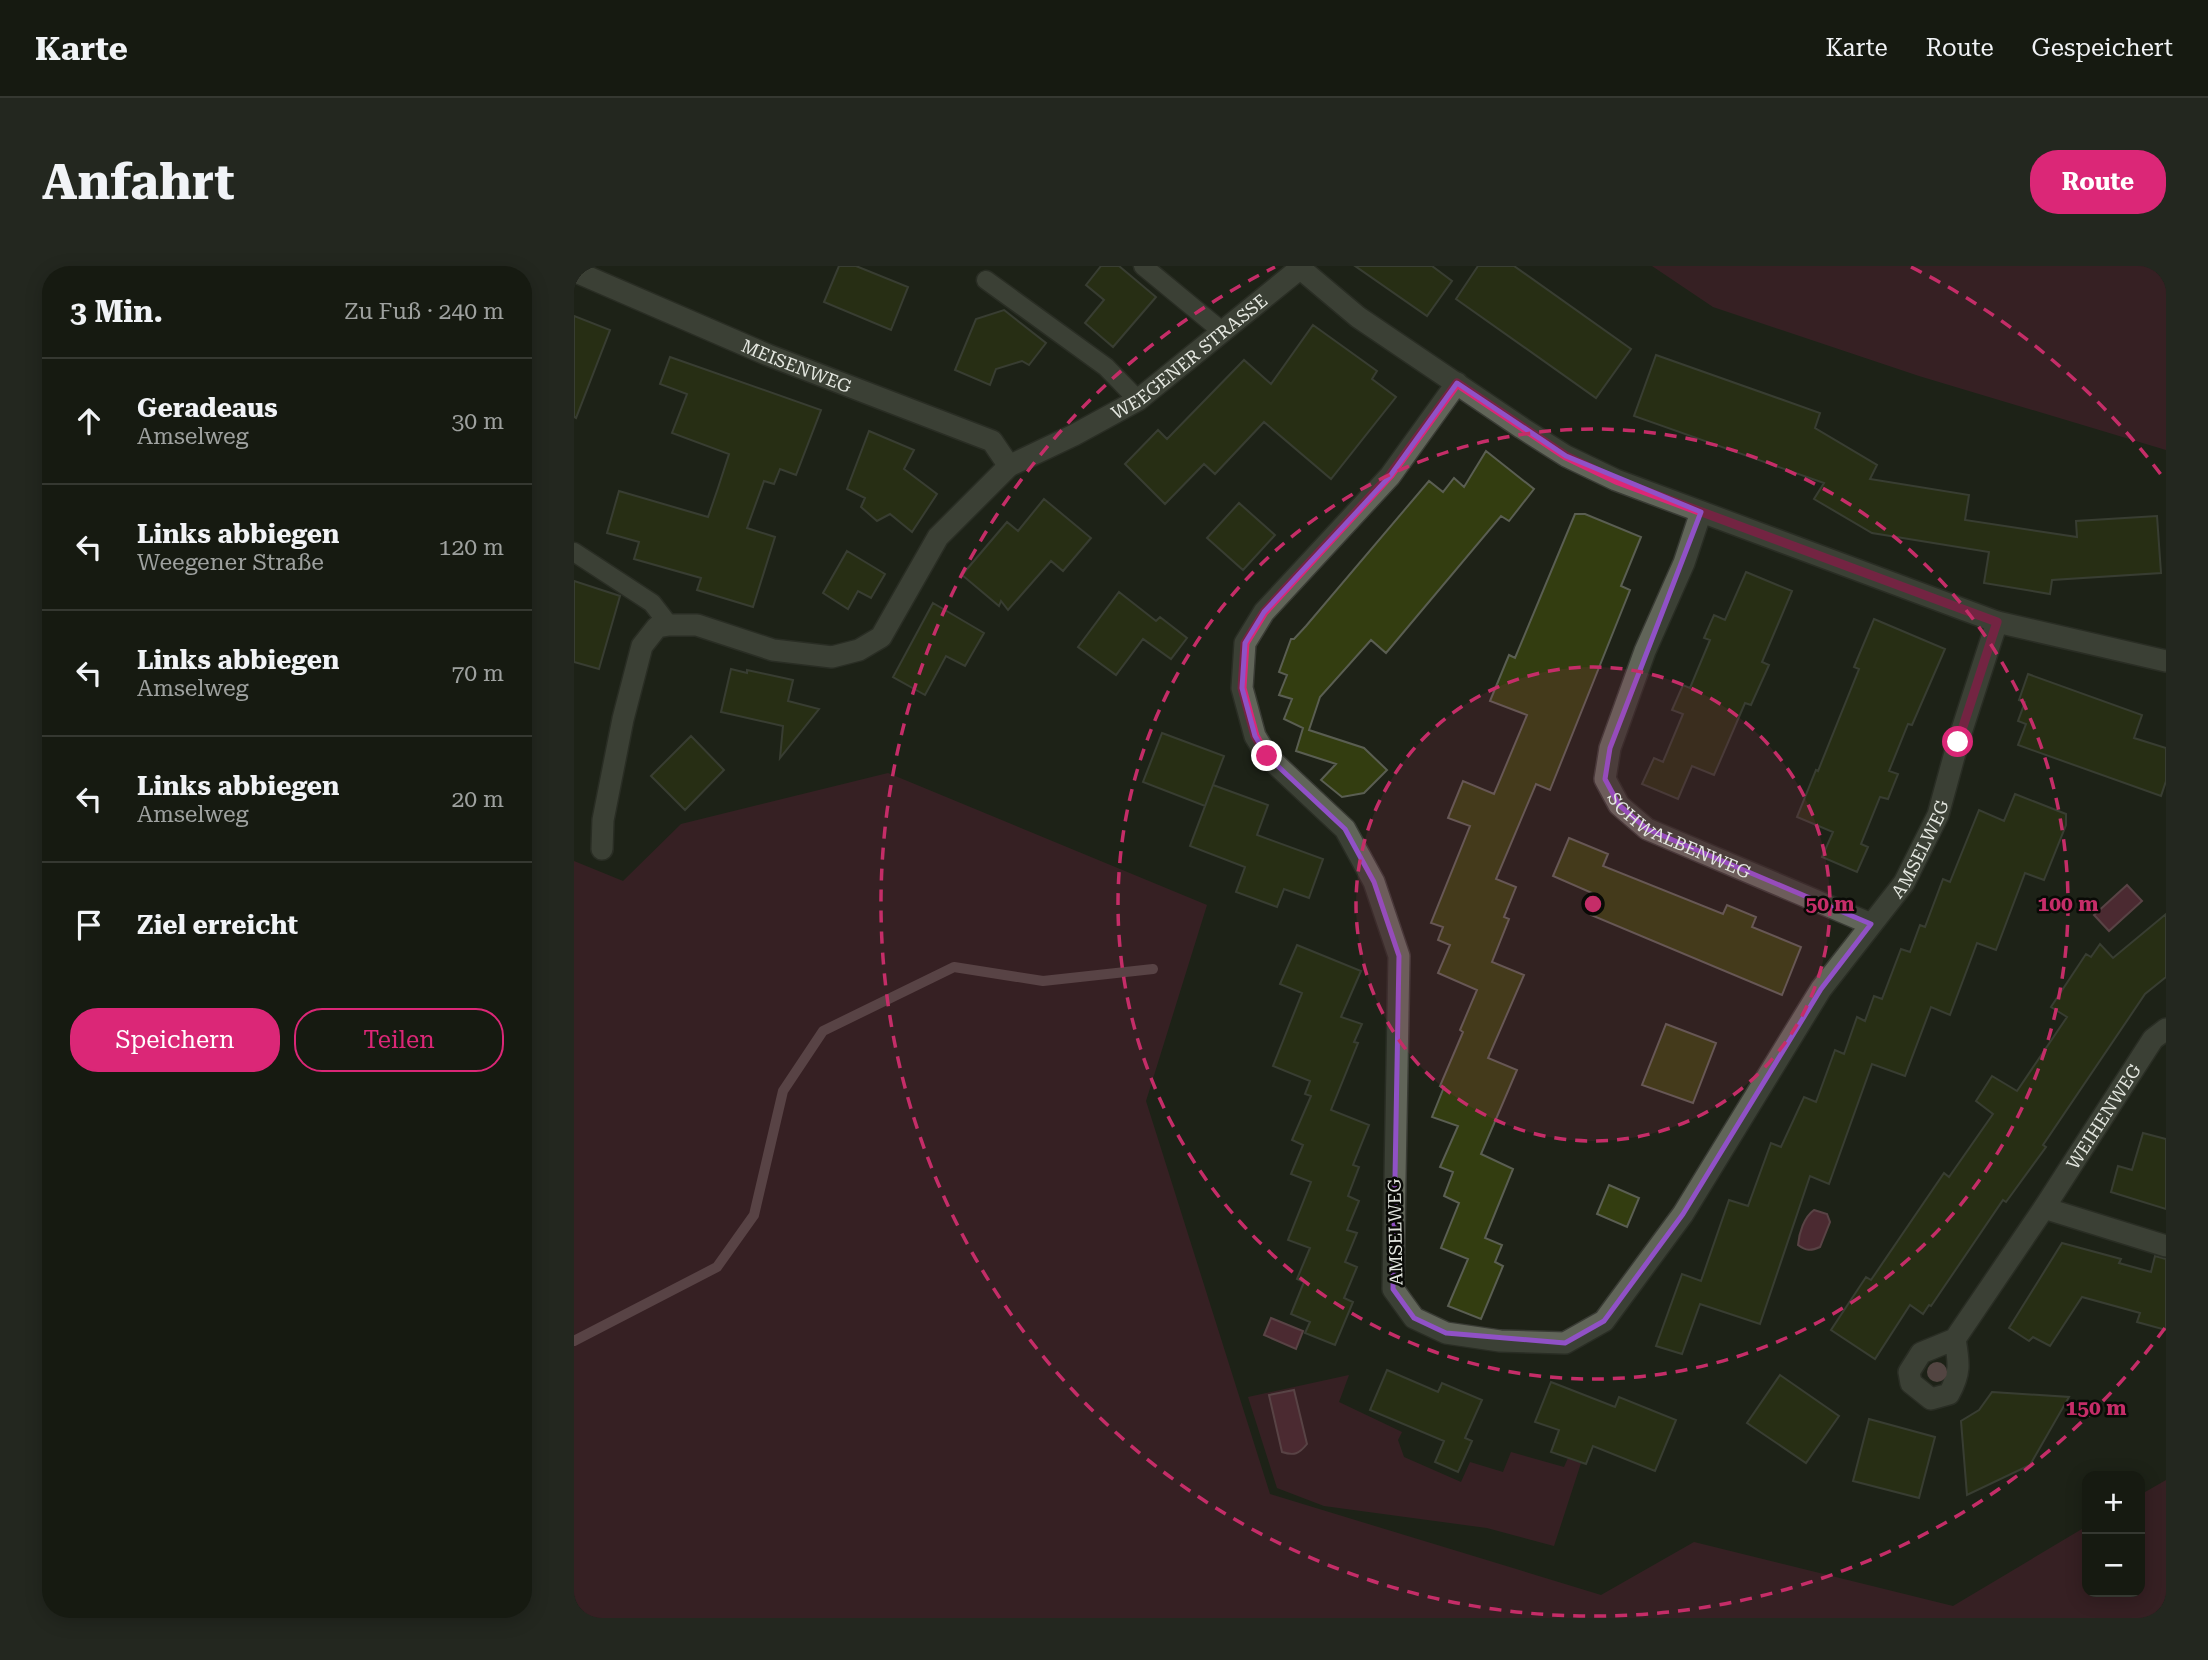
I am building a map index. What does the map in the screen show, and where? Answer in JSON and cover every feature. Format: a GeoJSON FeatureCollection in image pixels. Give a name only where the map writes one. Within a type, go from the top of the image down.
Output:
{"type":"FeatureCollection","features":[{"type":"Feature","properties":{"kind":"street","name":"WEEGENER STRASSE"},"geometry":{"type":"LineString","coordinates":[[669,625],[697,625],[773,650],[832,657],[859,650],[881,637],[938,537],[1009,466],[1138,400],[1302,267],[1358,317],[1566,456],[1616,480],[1997,622],[2166,661]]}},
{"type":"Feature","properties":{"kind":"street","name":"MEISENWEG"},"geometry":{"type":"LineString","coordinates":[[574,271],[768,355],[992,440],[1009,466]]}},
{"type":"Feature","properties":{"kind":"street","name":"AMSELWEG"},"geometry":{"type":"LineString","coordinates":[[1457,383],[1390,475],[1264,612],[1245,643],[1242,688],[1255,736],[1267,756],[1345,829],[1374,882],[1399,956],[1393,1289],[1414,1318],[1446,1333],[1500,1341],[1565,1343],[1604,1321],[1683,1214],[1822,989],[1904,883],[1938,816],[1958,742],[1997,622]]}},
{"type":"Feature","properties":{"kind":"street","name":"SCHWALBENWEG"},"geometry":{"type":"LineString","coordinates":[[1701,512],[1684,563],[1645,652],[1610,748],[1605,779],[1619,805],[1647,829],[1871,924]]}},
{"type":"Feature","properties":{"kind":"street"},"geometry":{"type":"LineString","coordinates":[[602,849],[603,820],[623,719],[642,646],[657,627],[669,625]]}},
{"type":"Feature","properties":{"kind":"street","name":"WEIHENWEG"},"geometry":{"type":"LineString","coordinates":[[1955,1339],[2045,1208],[2154,1039],[2166,1029]]}},
{"type":"Feature","properties":{"kind":"street"},"geometry":{"type":"LineString","coordinates":[[2045,1208],[2166,1246]]}},
{"type":"Feature","properties":{"kind":"lane"},"geometry":{"type":"LineString","coordinates":[[1143,266],[1223,332]]}},
{"type":"Feature","properties":{"kind":"lane"},"geometry":{"type":"LineString","coordinates":[[986,280],[1106,367],[1138,400]]}},
{"type":"Feature","properties":{"kind":"lane"},"geometry":{"type":"LineString","coordinates":[[574,552],[652,603],[669,625]]}},
{"type":"Feature","properties":{"kind":"highlighted area"},"geometry":{"type":"Polygon","coordinates":[[[1457,383],[1566,456],[1701,512],[1610,748],[1605,779],[1619,805],[1647,829],[1871,924],[1821,989],[1683,1214],[1604,1321],[1565,1343],[1446,1333],[1414,1318],[1393,1289],[1399,956],[1374,882],[1345,829],[1267,756],[1255,736],[1242,688],[1245,643],[1264,612],[1390,476],[1457,383]]]}},
{"type":"Feature","properties":{"kind":"shaded area"},"geometry":{"type":"Polygon","coordinates":[[[1652,266],[2166,266],[2166,450],[1919,376],[1713,307],[1652,266]]]}},
{"type":"Feature","properties":{"kind":"shaded area"},"geometry":{"type":"Polygon","coordinates":[[[888,773],[1207,905],[1146,1101],[1270,1494],[1601,1595],[1694,1542],[1953,1606],[2082,1529],[2082,1597],[2145,1597],[2145,1492],[2166,1480],[2166,1618],[574,1618],[574,861],[623,881],[681,824],[888,773]]]}},
{"type":"Feature","properties":{"kind":"shaded area"},"geometry":{"type":"Polygon","coordinates":[[[2127,885],[2142,901],[2109,931],[2094,915],[2127,885]]]}},
{"type":"Feature","properties":{"kind":"shaded area"},"geometry":{"type":"Polygon","coordinates":[[[1814,1210],[1827,1214],[1830,1222],[1820,1247],[1809,1250],[1798,1245],[1805,1221],[1814,1210]]]}},
{"type":"Feature","properties":{"kind":"shaded area"},"geometry":{"type":"Polygon","coordinates":[[[1271,1318],[1303,1331],[1296,1349],[1264,1335],[1271,1318]]]}},
{"type":"Feature","properties":{"kind":"shaded area"},"geometry":{"type":"Polygon","coordinates":[[[1349,1375],[1339,1402],[1402,1432],[1398,1440],[1404,1457],[1461,1482],[1470,1462],[1503,1472],[1511,1452],[1564,1467],[1568,1458],[1581,1463],[1554,1546],[1487,1528],[1324,1506],[1277,1488],[1248,1397],[1349,1375]]]}},
{"type":"Feature","properties":{"kind":"shaded area"},"geometry":{"type":"Polygon","coordinates":[[[1294,1390],[1307,1444],[1299,1452],[1290,1454],[1282,1452],[1269,1395],[1294,1390]]]}},
{"type":"Feature","properties":{"kind":"building"},"geometry":{"type":"Polygon","coordinates":[[[839,266],[856,266],[908,287],[891,330],[824,302],[839,266]]]}},
{"type":"Feature","properties":{"kind":"building"},"geometry":{"type":"Polygon","coordinates":[[[1101,266],[1119,266],[1156,297],[1113,347],[1085,323],[1104,300],[1086,285],[1101,266]]]}},
{"type":"Feature","properties":{"kind":"building"},"geometry":{"type":"Polygon","coordinates":[[[1355,266],[1432,266],[1452,281],[1427,316],[1355,266]]]}},
{"type":"Feature","properties":{"kind":"building"},"geometry":{"type":"Polygon","coordinates":[[[1478,266],[1514,266],[1631,349],[1596,398],[1456,299],[1478,266]]]}},
{"type":"Feature","properties":{"kind":"building"},"geometry":{"type":"Polygon","coordinates":[[[1004,310],[1046,343],[1029,365],[1022,361],[996,369],[990,385],[955,370],[976,319],[1004,310]]]}},
{"type":"Feature","properties":{"kind":"building"},"geometry":{"type":"Polygon","coordinates":[[[574,316],[610,330],[576,418],[574,417],[574,316]]]}},
{"type":"Feature","properties":{"kind":"building"},"geometry":{"type":"Polygon","coordinates":[[[1313,325],[1377,371],[1372,379],[1396,397],[1331,479],[1264,422],[1215,474],[1204,464],[1165,504],[1125,464],[1158,430],[1167,439],[1244,360],[1271,384],[1313,325]]]}},
{"type":"Feature","properties":{"kind":"building"},"geometry":{"type":"Polygon","coordinates":[[[1656,355],[1820,413],[1815,428],[1877,465],[1870,479],[1969,495],[1965,520],[2077,537],[2076,521],[2157,516],[2161,573],[2052,580],[2050,594],[1984,583],[1989,552],[1872,533],[1814,499],[1824,483],[1634,416],[1656,355]]]}},
{"type":"Feature","properties":{"kind":"building"},"geometry":{"type":"Polygon","coordinates":[[[670,357],[821,410],[796,475],[780,469],[774,484],[764,481],[747,528],[775,537],[753,607],[697,590],[701,578],[634,559],[639,542],[607,533],[619,491],[708,517],[729,454],[672,433],[687,394],[660,384],[670,357]]]}},
{"type":"Feature","properties":{"kind":"building"},"geometry":{"type":"Polygon","coordinates":[[[869,431],[914,450],[904,469],[937,494],[912,532],[890,514],[877,521],[861,507],[865,498],[847,489],[869,431]]]}},
{"type":"Feature","properties":{"kind":"building"},"geometry":{"type":"Polygon","coordinates":[[[1486,451],[1534,489],[1509,521],[1501,516],[1386,653],[1371,640],[1320,697],[1309,730],[1364,748],[1387,770],[1364,793],[1342,797],[1321,780],[1336,764],[1296,751],[1303,728],[1284,719],[1292,699],[1279,695],[1287,675],[1279,672],[1291,639],[1306,626],[1429,481],[1443,492],[1454,478],[1464,487],[1486,451]]]}},
{"type":"Feature","properties":{"kind":"building"},"geometry":{"type":"Polygon","coordinates":[[[1044,499],[1091,538],[1063,571],[1051,561],[1008,610],[1001,601],[999,606],[962,575],[1007,522],[1018,531],[1044,499]]]}},
{"type":"Feature","properties":{"kind":"building"},"geometry":{"type":"Polygon","coordinates":[[[1239,503],[1275,535],[1243,570],[1207,538],[1239,503]]]}},
{"type":"Feature","properties":{"kind":"building"},"geometry":{"type":"Polygon","coordinates":[[[1575,514],[1585,514],[1641,537],[1621,586],[1630,590],[1550,790],[1536,784],[1496,879],[1516,887],[1504,917],[1509,919],[1492,962],[1524,975],[1488,1058],[1517,1070],[1481,1154],[1513,1169],[1485,1238],[1502,1245],[1495,1262],[1503,1266],[1481,1319],[1448,1306],[1468,1259],[1441,1248],[1459,1203],[1444,1196],[1453,1172],[1440,1167],[1458,1126],[1432,1117],[1444,1087],[1440,1086],[1477,990],[1438,973],[1450,945],[1438,940],[1443,927],[1431,923],[1470,826],[1448,818],[1463,781],[1494,794],[1527,715],[1490,701],[1509,655],[1515,658],[1575,514]]]}},
{"type":"Feature","properties":{"kind":"building"},"geometry":{"type":"Polygon","coordinates":[[[847,551],[885,574],[871,598],[858,591],[848,609],[823,593],[847,551]]]}},
{"type":"Feature","properties":{"kind":"building"},"geometry":{"type":"Polygon","coordinates":[[[1746,572],[1792,591],[1762,662],[1769,665],[1751,705],[1745,703],[1714,775],[1692,766],[1678,799],[1642,784],[1654,758],[1663,762],[1683,714],[1672,710],[1683,685],[1690,688],[1710,640],[1704,638],[1714,615],[1725,620],[1746,572]]]}},
{"type":"Feature","properties":{"kind":"building"},"geometry":{"type":"Polygon","coordinates":[[[574,581],[620,596],[599,669],[574,662],[574,581]]]}},
{"type":"Feature","properties":{"kind":"building"},"geometry":{"type":"Polygon","coordinates":[[[1119,592],[1156,621],[1160,617],[1187,638],[1171,659],[1143,639],[1116,675],[1078,647],[1119,592]]]}},
{"type":"Feature","properties":{"kind":"building"},"geometry":{"type":"Polygon","coordinates":[[[933,603],[984,633],[965,666],[946,656],[925,695],[893,677],[933,603]]]}},
{"type":"Feature","properties":{"kind":"building"},"geometry":{"type":"Polygon","coordinates":[[[1874,619],[1945,649],[1912,725],[1908,724],[1889,771],[1898,774],[1888,799],[1880,797],[1861,844],[1868,847],[1857,872],[1822,857],[1833,832],[1797,817],[1859,669],[1854,667],[1874,619]]]}},
{"type":"Feature","properties":{"kind":"building"},"geometry":{"type":"Polygon","coordinates":[[[731,669],[793,680],[788,701],[819,709],[780,758],[783,726],[721,712],[731,669]]]}},
{"type":"Feature","properties":{"kind":"building"},"geometry":{"type":"Polygon","coordinates":[[[2028,674],[2142,715],[2134,738],[2166,748],[2166,781],[2161,796],[2018,745],[2026,724],[2018,721],[2025,702],[2019,700],[2028,674]]]}},
{"type":"Feature","properties":{"kind":"building"},"geometry":{"type":"Polygon","coordinates":[[[1162,733],[1224,756],[1205,806],[1143,782],[1162,733]]]}},
{"type":"Feature","properties":{"kind":"building"},"geometry":{"type":"Polygon","coordinates":[[[691,736],[724,770],[685,810],[651,776],[691,736]]]}},
{"type":"Feature","properties":{"kind":"building"},"geometry":{"type":"Polygon","coordinates":[[[1213,785],[1268,805],[1257,835],[1323,859],[1309,898],[1284,889],[1277,907],[1236,892],[1245,867],[1190,846],[1213,785]]]}},
{"type":"Feature","properties":{"kind":"building"},"geometry":{"type":"Polygon","coordinates":[[[2015,794],[2066,814],[2066,825],[2044,880],[2025,873],[1996,950],[1977,943],[1950,1015],[1931,1007],[1905,1076],[1872,1064],[1829,1184],[1810,1176],[1760,1324],[1700,1304],[1682,1354],[1656,1346],[1682,1274],[1701,1281],[1729,1200],[1748,1206],[1771,1143],[1781,1147],[1804,1097],[1816,1102],[1835,1050],[1844,1054],[1857,1017],[1865,1021],[1874,996],[1882,999],[1901,949],[1910,952],[1920,925],[1925,927],[1943,879],[1950,882],[1979,810],[2004,821],[2015,794]]]}},
{"type":"Feature","properties":{"kind":"building"},"geometry":{"type":"Polygon","coordinates":[[[1569,838],[1608,854],[1603,866],[1723,914],[1727,905],[1756,917],[1752,927],[1801,947],[1782,995],[1591,915],[1599,896],[1553,876],[1569,838]]]}},
{"type":"Feature","properties":{"kind":"building"},"geometry":{"type":"Polygon","coordinates":[[[2166,914],[2166,977],[2145,994],[2043,1145],[2046,1147],[2006,1202],[2003,1200],[1931,1306],[1929,1305],[1923,1314],[1910,1305],[1875,1359],[1831,1330],[1866,1277],[1871,1280],[1944,1173],[1949,1177],[1993,1114],[1976,1101],[1992,1076],[2017,1091],[2067,1017],[2051,1007],[2086,954],[2091,957],[2100,944],[2113,958],[2166,914]]]}},
{"type":"Feature","properties":{"kind":"building"},"geometry":{"type":"Polygon","coordinates":[[[1297,945],[1361,971],[1341,1017],[1362,1024],[1354,1042],[1358,1043],[1331,1110],[1369,1125],[1353,1165],[1359,1167],[1348,1196],[1359,1201],[1347,1230],[1357,1233],[1345,1262],[1357,1267],[1344,1298],[1353,1302],[1335,1345],[1305,1333],[1310,1322],[1291,1314],[1304,1282],[1297,1279],[1310,1248],[1288,1240],[1311,1182],[1291,1174],[1303,1145],[1292,1140],[1311,1096],[1305,1094],[1310,1081],[1273,1066],[1302,993],[1280,984],[1297,945]]]}},
{"type":"Feature","properties":{"kind":"building"},"geometry":{"type":"Polygon","coordinates":[[[1666,1024],[1716,1043],[1693,1103],[1642,1085],[1666,1024]]]}},
{"type":"Feature","properties":{"kind":"building"},"geometry":{"type":"Polygon","coordinates":[[[2143,1133],[2166,1139],[2166,1209],[2111,1192],[2118,1166],[2132,1170],[2143,1133]]]}},
{"type":"Feature","properties":{"kind":"building"},"geometry":{"type":"Polygon","coordinates":[[[1609,1185],[1639,1198],[1627,1227],[1597,1214],[1609,1185]]]}},
{"type":"Feature","properties":{"kind":"building"},"geometry":{"type":"Polygon","coordinates":[[[2062,1243],[2121,1259],[2119,1263],[2151,1272],[2155,1256],[2166,1259],[2166,1330],[2137,1322],[2140,1313],[2082,1297],[2050,1346],[2033,1337],[2029,1341],[2009,1328],[2062,1243]]]}},
{"type":"Feature","properties":{"kind":"building"},"geometry":{"type":"Polygon","coordinates":[[[1387,1370],[1438,1392],[1442,1383],[1482,1400],[1465,1438],[1472,1441],[1458,1472],[1435,1462],[1444,1441],[1370,1410],[1387,1370]]]}},
{"type":"Feature","properties":{"kind":"building"},"geometry":{"type":"Polygon","coordinates":[[[1780,1375],[1839,1416],[1806,1463],[1747,1423],[1780,1375]]]}},
{"type":"Feature","properties":{"kind":"building"},"geometry":{"type":"Polygon","coordinates":[[[1551,1382],[1615,1407],[1619,1397],[1676,1420],[1655,1471],[1593,1446],[1586,1464],[1551,1452],[1559,1430],[1535,1422],[1551,1382]]]}},
{"type":"Feature","properties":{"kind":"building"},"geometry":{"type":"Polygon","coordinates":[[[1992,1392],[2069,1397],[2030,1465],[1967,1495],[1961,1421],[1979,1410],[1992,1392]]]}},
{"type":"Feature","properties":{"kind":"building"},"geometry":{"type":"Polygon","coordinates":[[[1869,1419],[1935,1437],[1919,1498],[1853,1481],[1869,1419]]]}},
{"type":"Feature","properties":{"kind":"waterway"},"geometry":{"type":"LineString","coordinates":[[574,1341],[717,1267],[754,1215],[783,1091],[823,1031],[954,967],[1043,981],[1153,969]]}},
{"type":"Feature","properties":{"kind":"route"},"geometry":{"type":"LineString","coordinates":[[1267,756],[1255,736],[1242,688],[1245,643],[1264,612],[1390,475],[1457,383],[1566,456],[1616,480],[1997,622],[1958,742]]}}]}
